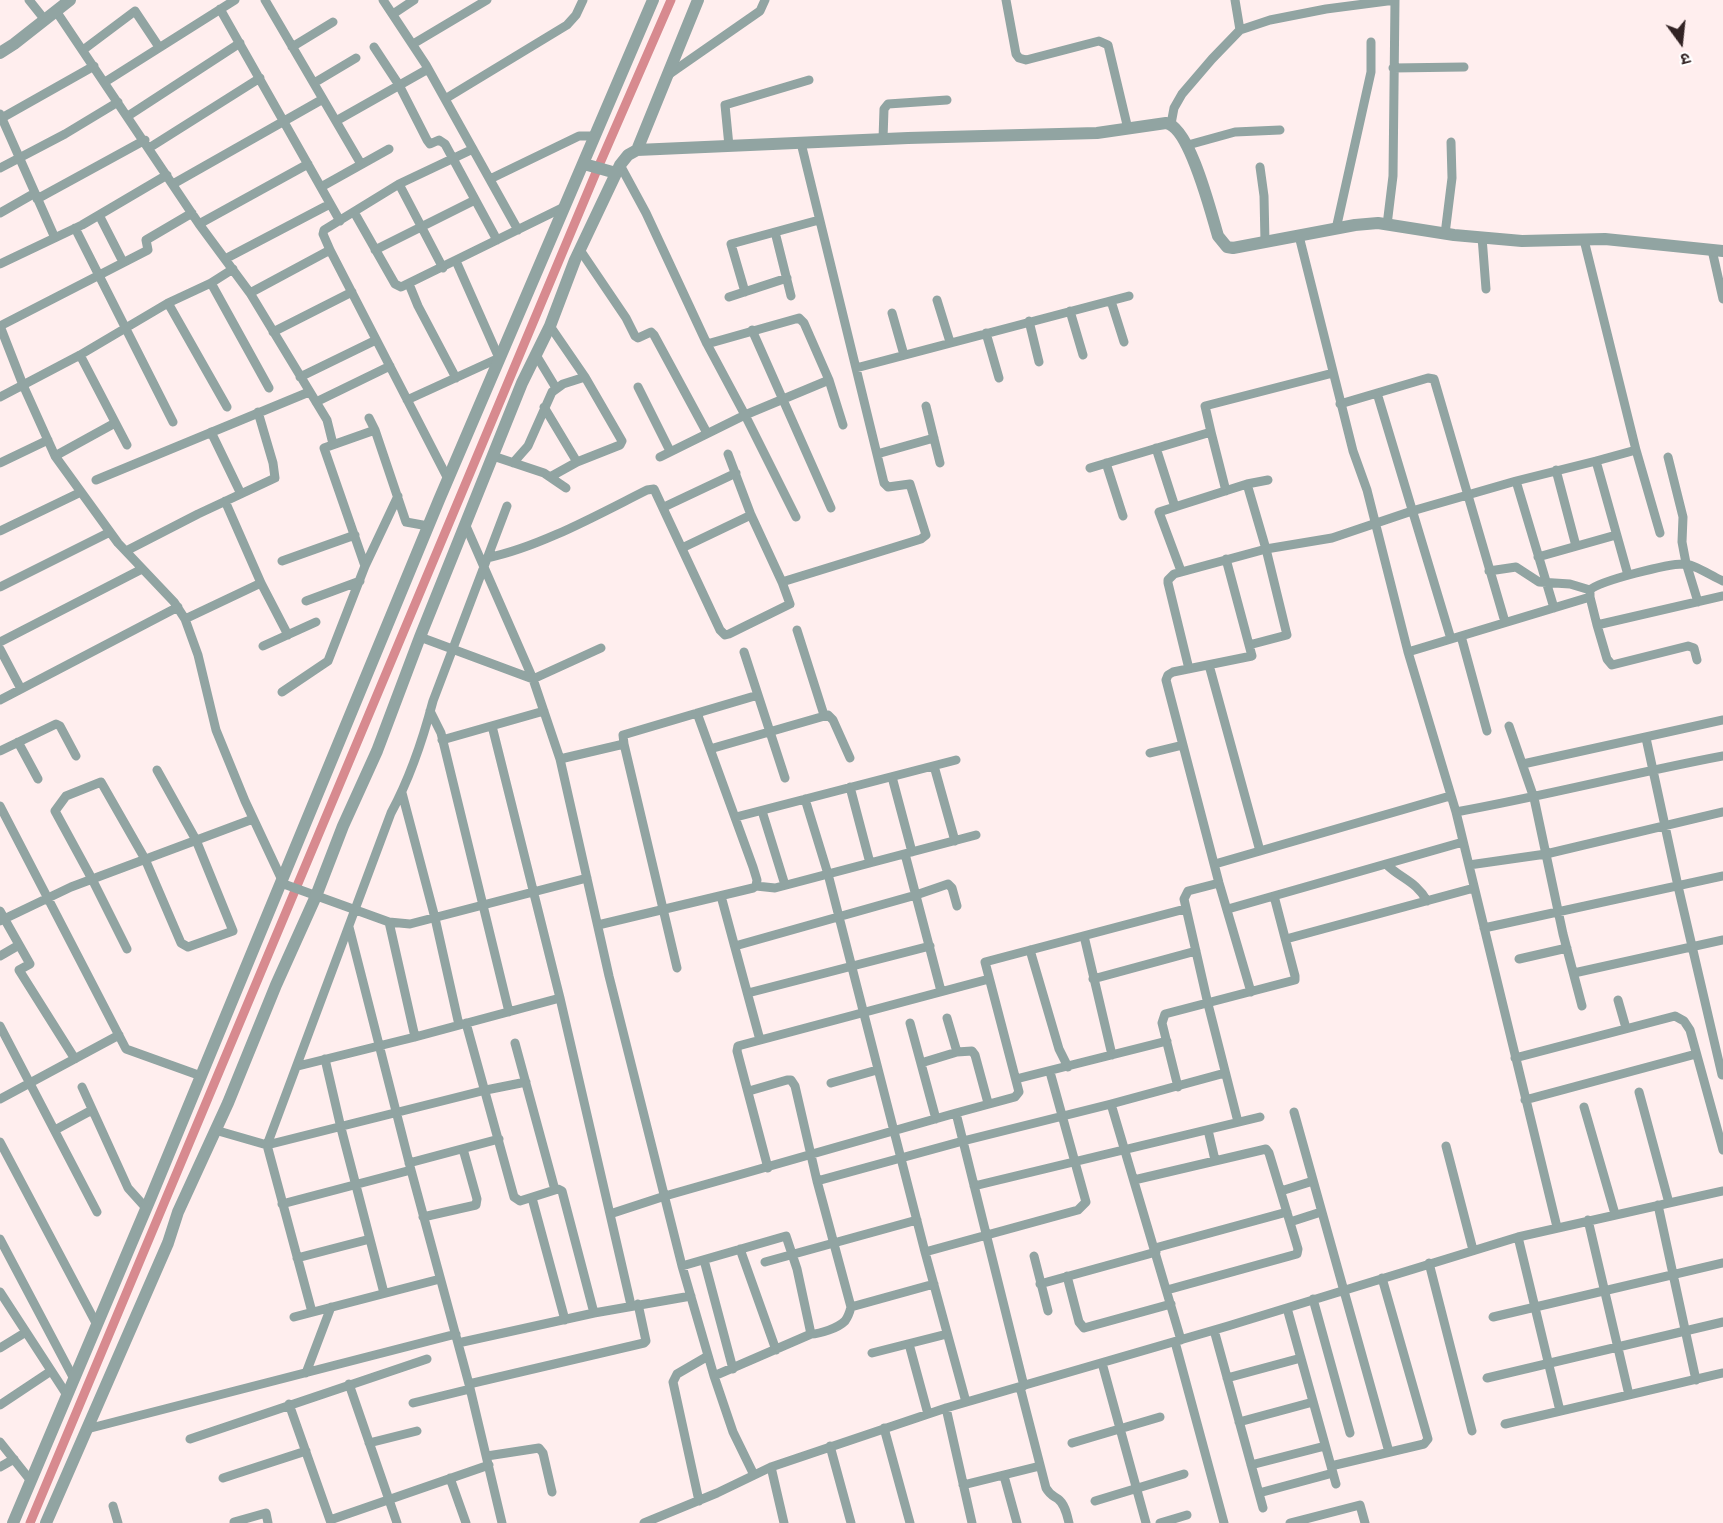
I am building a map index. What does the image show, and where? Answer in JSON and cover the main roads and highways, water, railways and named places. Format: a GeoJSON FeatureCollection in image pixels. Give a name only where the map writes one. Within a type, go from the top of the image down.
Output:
{"type":"FeatureCollection","features":[{"type":"Feature","properties":{"kind":"waterway"},"geometry":{"type":"LineString","coordinates":[[30,1523],[597,170],[671,0]]}}]}
